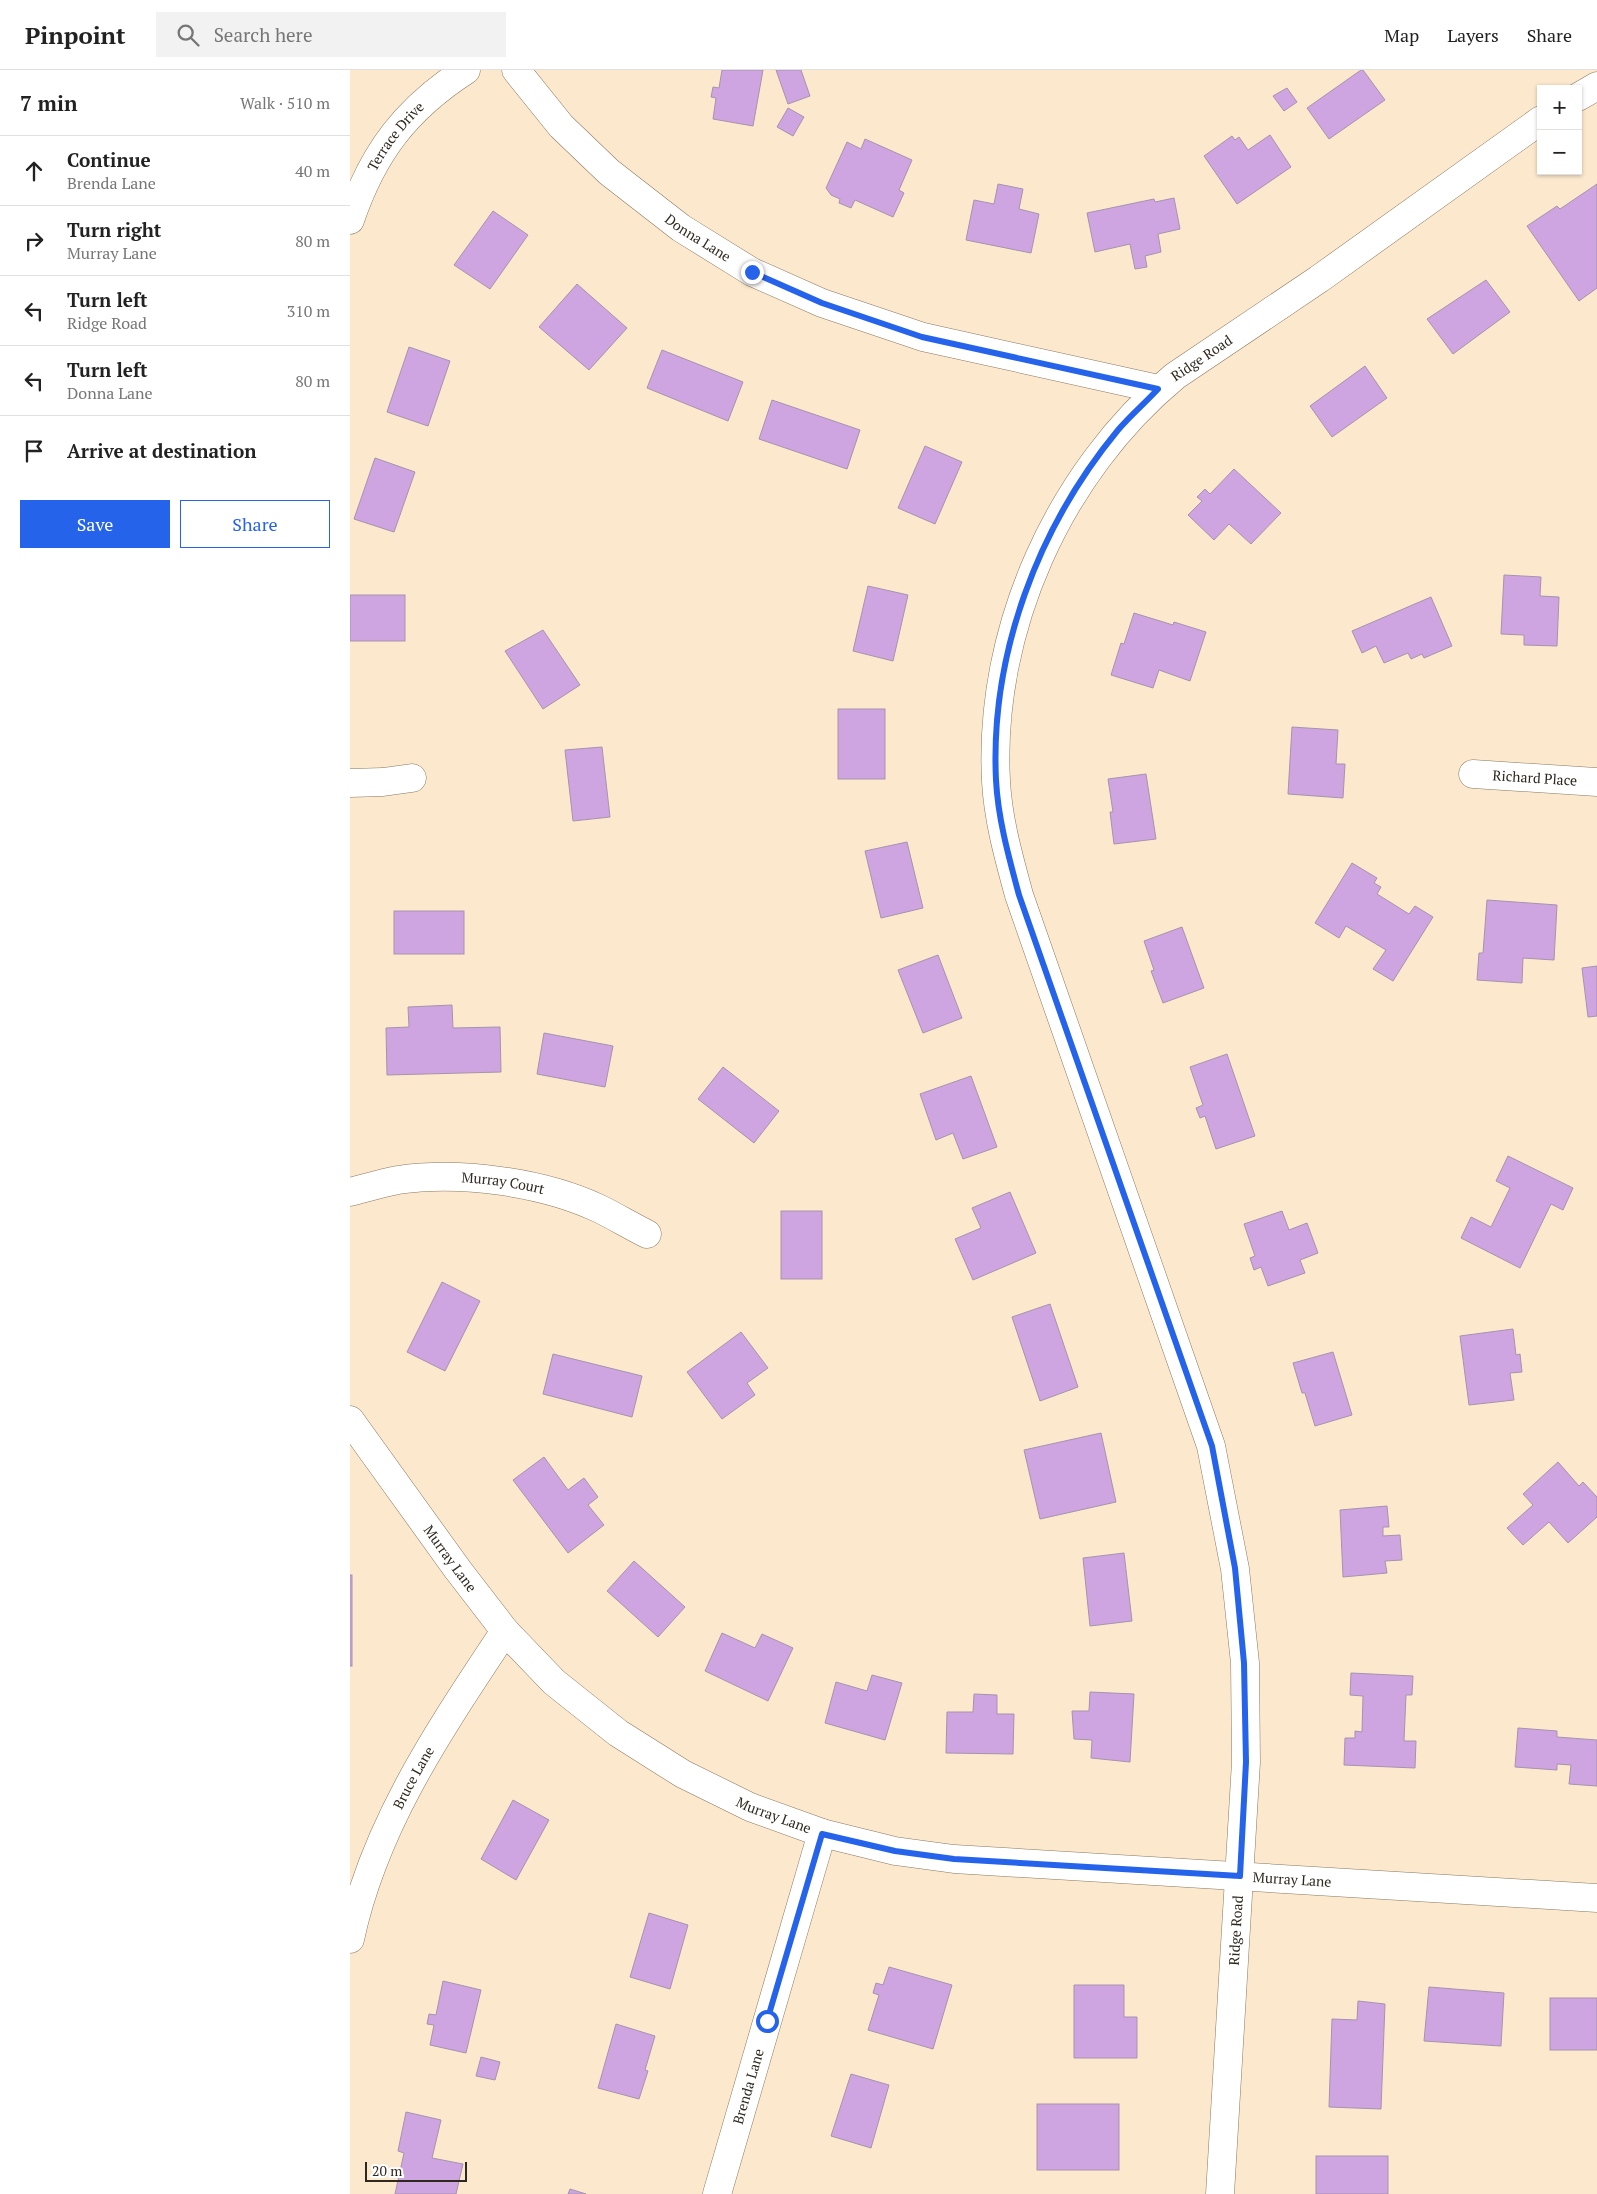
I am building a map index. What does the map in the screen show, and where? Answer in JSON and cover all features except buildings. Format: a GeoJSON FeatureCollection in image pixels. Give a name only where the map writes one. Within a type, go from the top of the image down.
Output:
{"type":"FeatureCollection","features":[{"type":"Feature","properties":{"kind":"street","name":"Terrace Drive"},"geometry":{"type":"LineString","coordinates":[[350,220],[355,204],[380,154],[405,119],[441,87],[466,70]]}},
{"type":"Feature","properties":{"kind":"street","name":"Donna Lane"},"geometry":{"type":"LineString","coordinates":[[516,70],[561,126],[609,172],[681,228],[752,272],[822,303],[922,337],[1158,389]]}},
{"type":"Feature","properties":{"kind":"street"},"geometry":{"type":"LineString","coordinates":[[1582,95],[1597,86]]}},
{"type":"Feature","properties":{"kind":"street","name":"Ridge Road"},"geometry":{"type":"LineString","coordinates":[[1220,2194],[1246,1762],[1244,1663],[1235,1568],[1212,1446],[1019,895],[1005,845],[996,781],[996,719],[1006,657],[1024,593],[1051,532],[1087,472],[1119,429],[1158,389],[1175,376],[1319,279],[1537,123]]}},
{"type":"Feature","properties":{"kind":"street","name":"Richard Place"},"geometry":{"type":"LineString","coordinates":[[1473,774],[1597,782]]}},
{"type":"Feature","properties":{"kind":"street"},"geometry":{"type":"LineString","coordinates":[[350,783],[383,782],[412,778]]}},
{"type":"Feature","properties":{"kind":"street","name":"Murray Court"},"geometry":{"type":"LineString","coordinates":[[350,1192],[398,1180],[442,1177],[497,1181],[550,1191],[598,1208],[647,1234]]}},
{"type":"Feature","properties":{"kind":"street","name":"Murray Lane"},"geometry":{"type":"LineString","coordinates":[[350,1420],[462,1575],[505,1631],[554,1682],[618,1733],[683,1774],[750,1807],[822,1834],[895,1851],[954,1859],[1597,1898]]}},
{"type":"Feature","properties":{"kind":"street","name":"Bruce Lane"},"geometry":{"type":"LineString","coordinates":[[350,1939],[356,1910],[376,1852],[400,1803],[435,1737],[505,1631]]}},
{"type":"Feature","properties":{"kind":"street","name":"Brenda Lane"},"geometry":{"type":"LineString","coordinates":[[717,2194],[822,1834]]}},
{"type":"Feature","properties":{"kind":"route"},"geometry":{"type":"LineString","coordinates":[[752,272],[822,303],[922,337],[1158,389],[1119,429],[1087,472],[1051,532],[1024,593],[1006,657],[996,719],[996,781],[1005,845],[1019,895],[1212,1446],[1235,1568],[1244,1663],[1246,1762],[1240,1876],[954,1859],[895,1851],[822,1834],[767,2021]]}}]}
